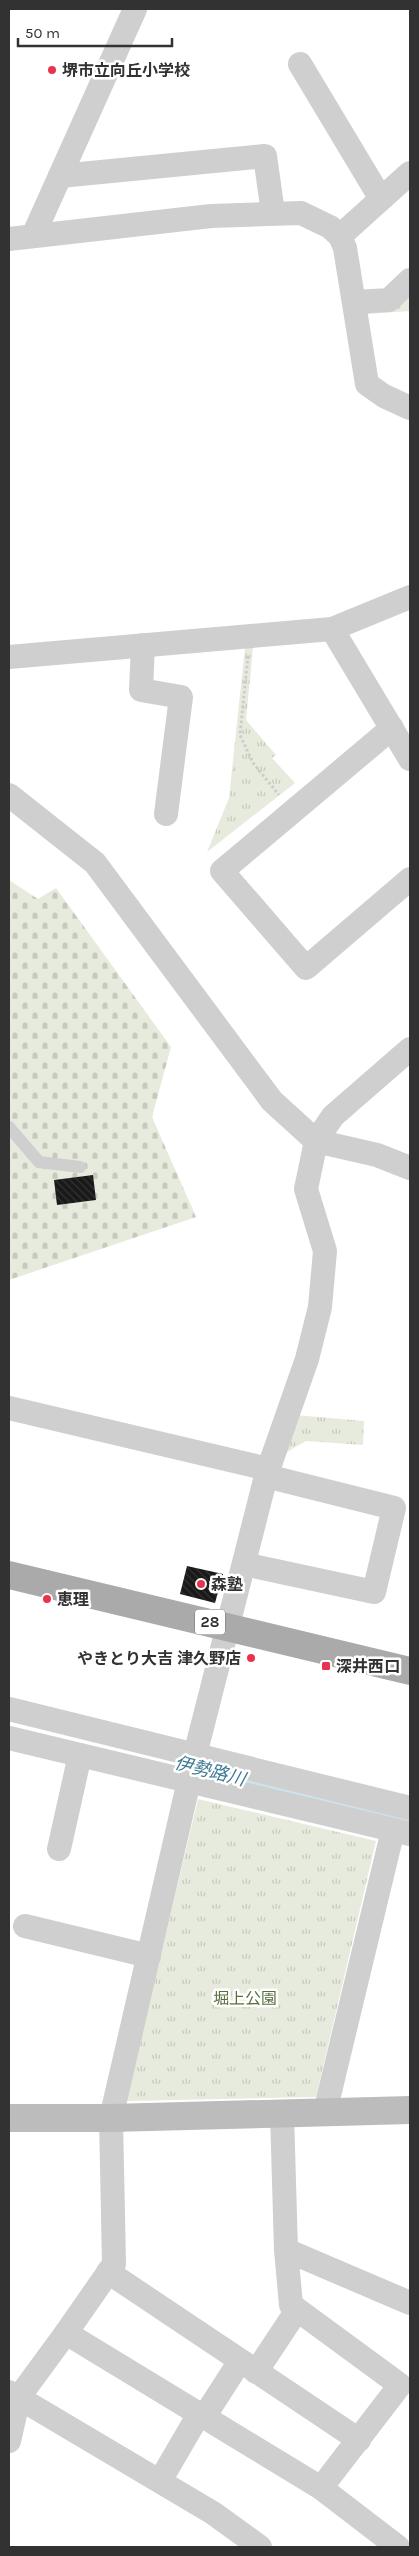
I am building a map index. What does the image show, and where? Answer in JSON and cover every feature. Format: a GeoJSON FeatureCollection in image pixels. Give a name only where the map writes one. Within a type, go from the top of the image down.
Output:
{"type":"FeatureCollection","features":[{"type":"Feature","properties":{"kind":"main road","name":"28"},"geometry":{"type":"LineString","coordinates":[[9,1574],[410,1671]]}},
{"type":"Feature","properties":{"kind":"street"},"geometry":{"type":"LineString","coordinates":[[32,236],[135,9]]}},
{"type":"Feature","properties":{"kind":"street"},"geometry":{"type":"LineString","coordinates":[[300,64],[381,199]]}},
{"type":"Feature","properties":{"kind":"street"},"geometry":{"type":"LineString","coordinates":[[60,176],[265,156],[273,213]]}},
{"type":"Feature","properties":{"kind":"street"},"geometry":{"type":"LineString","coordinates":[[340,236],[410,173]]}},
{"type":"Feature","properties":{"kind":"street"},"geometry":{"type":"LineString","coordinates":[[9,239],[211,216],[301,213],[316,218],[340,236],[345,248],[367,384],[384,396],[409,406]]}},
{"type":"Feature","properties":{"kind":"street"},"geometry":{"type":"LineString","coordinates":[[355,302],[389,300],[410,280]]}},
{"type":"Feature","properties":{"kind":"street"},"geometry":{"type":"LineString","coordinates":[[9,657],[332,629],[410,597]]}},
{"type":"Feature","properties":{"kind":"street"},"geometry":{"type":"LineString","coordinates":[[332,629],[410,759]]}},
{"type":"Feature","properties":{"kind":"street"},"geometry":{"type":"LineString","coordinates":[[143,645],[141,690],[181,697],[166,814]]}},
{"type":"Feature","properties":{"kind":"street"},"geometry":{"type":"LineString","coordinates":[[392,728],[222,871],[306,968],[410,880]]}},
{"type":"Feature","properties":{"kind":"street"},"geometry":{"type":"LineString","coordinates":[[9,795],[95,863],[272,1101],[316,1141],[377,1155],[410,1168]]}},
{"type":"Feature","properties":{"kind":"street"},"geometry":{"type":"LineString","coordinates":[[9,2441],[14,2394],[66,2333],[114,2264],[110,2118],[193,1768],[267,1473],[308,1359],[320,1307],[325,1251],[306,1189],[316,1141],[332,1116],[410,1049]]}},
{"type":"Feature","properties":{"kind":"street"},"geometry":{"type":"LineString","coordinates":[[9,1408],[267,1473],[394,1508],[374,1592],[244,1564]]}},
{"type":"Feature","properties":{"kind":"street"},"geometry":{"type":"LineString","coordinates":[[9,1709],[401,1832],[325,2112]]}},
{"type":"Feature","properties":{"kind":"street"},"geometry":{"type":"LineString","coordinates":[[9,1738],[80,1755],[193,1768],[410,1808]]}},
{"type":"Feature","properties":{"kind":"street"},"geometry":{"type":"LineString","coordinates":[[59,1849],[80,1755]]}},
{"type":"Feature","properties":{"kind":"street"},"geometry":{"type":"LineString","coordinates":[[25,1926],[149,1956]]}},
{"type":"Feature","properties":{"kind":"street"},"geometry":{"type":"LineString","coordinates":[[9,2118],[110,2118],[410,2110]]}},
{"type":"Feature","properties":{"kind":"street"},"geometry":{"type":"LineString","coordinates":[[282,2112],[286,2250],[291,2305],[405,2389],[359,2440],[321,2488]]}},
{"type":"Feature","properties":{"kind":"street"},"geometry":{"type":"LineString","coordinates":[[286,2250],[410,2303]]}},
{"type":"Feature","properties":{"kind":"street"},"geometry":{"type":"LineString","coordinates":[[108,2272],[359,2440]]}},
{"type":"Feature","properties":{"kind":"street"},"geometry":{"type":"LineString","coordinates":[[160,2481],[202,2415],[297,2310]]}},
{"type":"Feature","properties":{"kind":"street"},"geometry":{"type":"LineString","coordinates":[[66,2333],[321,2488],[398,2547]]}},
{"type":"Feature","properties":{"kind":"street"},"geometry":{"type":"LineString","coordinates":[[14,2394],[212,2513],[260,2547]]}},
{"type":"Feature","properties":{"kind":"lane"},"geometry":{"type":"LineString","coordinates":[[9,1127],[39,1162],[80,1167]]}},
{"type":"Feature","properties":{"kind":"path"},"geometry":{"type":"LineString","coordinates":[[250,636],[240,735],[253,763],[269,782]]}},
{"type":"Feature","properties":{"kind":"green space"},"geometry":{"type":"Polygon","coordinates":[[[410,289],[410,311],[367,314],[374,306],[410,289]]]}},
{"type":"Feature","properties":{"kind":"green space"},"geometry":{"type":"Polygon","coordinates":[[[245,648],[253,648],[246,720],[276,755],[272,758],[295,783],[207,852],[229,798],[245,648]]]}},
{"type":"Feature","properties":{"kind":"green space"},"geometry":{"type":"Polygon","coordinates":[[[9,880],[38,899],[56,888],[171,1047],[152,1117],[196,1217],[9,1280],[9,880]]]}},
{"type":"Feature","properties":{"kind":"green space"},"geometry":{"type":"Polygon","coordinates":[[[295,1415],[364,1421],[363,1445],[306,1441],[280,1456],[295,1415]]]}},
{"type":"Feature","properties":{"kind":"green space","name":"堀上公園"},"geometry":{"type":"Polygon","coordinates":[[[198,1799],[376,1841],[316,2097],[126,2101],[198,1799]]]}},
{"type":"Feature","properties":{"kind":"building"},"geometry":{"type":"Polygon","coordinates":[[[93,1175],[96,1200],[57,1205],[54,1180],[93,1175]]]}},
{"type":"Feature","properties":{"kind":"building","name":"森塾"},"geometry":{"type":"Polygon","coordinates":[[[187,1566],[223,1574],[215,1603],[180,1594],[187,1566]]]}},
{"type":"Feature","properties":{"kind":"waterway","name":"伊勢路川"},"geometry":{"type":"LineString","coordinates":[[213,1771],[410,1821]]}},
{"type":"Feature","properties":{"kind":"place","name":"堺市立向丘小学校"},"geometry":{"type":"Point","coordinates":[52,70]}},
{"type":"Feature","properties":{"kind":"place","name":"森塾"},"geometry":{"type":"Point","coordinates":[201,1584]}},
{"type":"Feature","properties":{"kind":"place","name":"恵理"},"geometry":{"type":"Point","coordinates":[47,1599]}},
{"type":"Feature","properties":{"kind":"place","name":"やきとり大吉 津久野店"},"geometry":{"type":"Point","coordinates":[251,1658]}},
{"type":"Feature","properties":{"kind":"place","name":"深井西口"},"geometry":{"type":"Point","coordinates":[326,1666]}}]}
